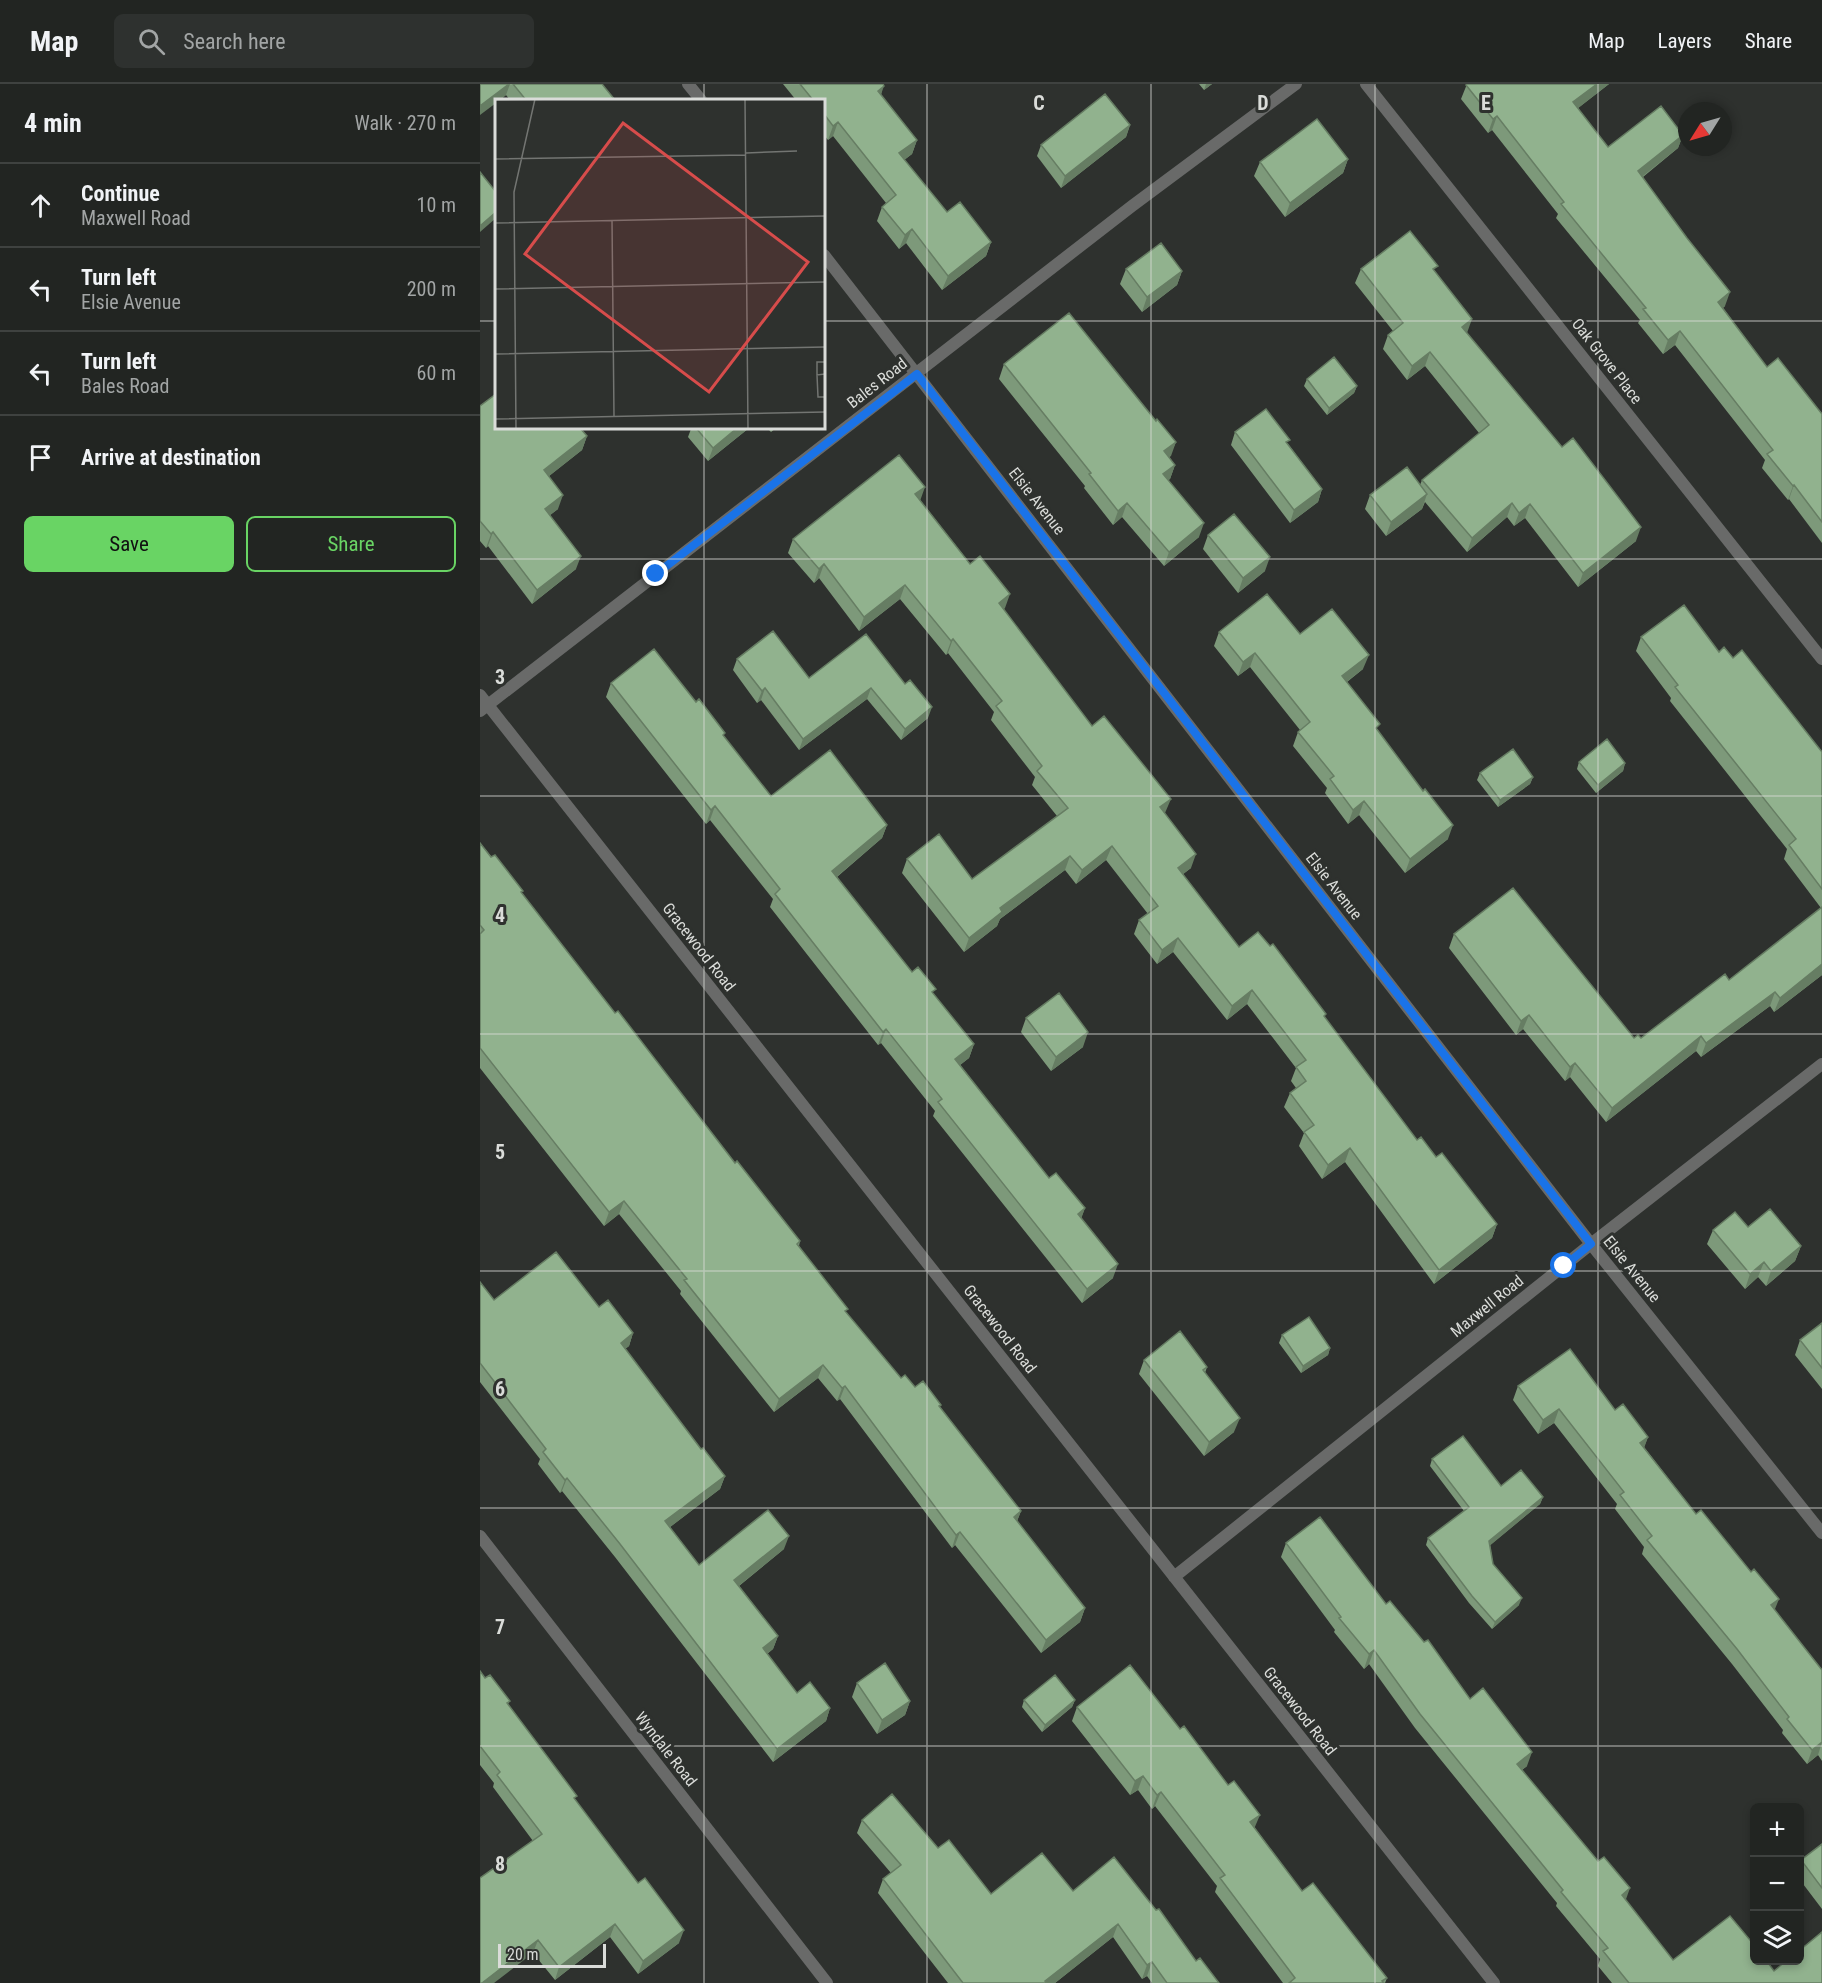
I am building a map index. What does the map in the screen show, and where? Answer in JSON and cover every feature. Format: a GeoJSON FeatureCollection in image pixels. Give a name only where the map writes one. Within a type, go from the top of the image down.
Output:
{"type":"FeatureCollection","features":[{"type":"Feature","properties":{"kind":"street"},"geometry":{"type":"LineString","coordinates":[[688,84],[700,99]]}},
{"type":"Feature","properties":{"kind":"street","name":"Bales Road"},"geometry":{"type":"LineString","coordinates":[[483,703],[917,374],[1132,206],[1296,84]]}},
{"type":"Feature","properties":{"kind":"street","name":"Oak Grove Place"},"geometry":{"type":"LineString","coordinates":[[1366,84],[1822,659]]}},
{"type":"Feature","properties":{"kind":"street","name":"Elsie Avenue"},"geometry":{"type":"LineString","coordinates":[[825,256],[1591,1244],[1822,1533]]}},
{"type":"Feature","properties":{"kind":"street","name":"Gracewood Road"},"geometry":{"type":"LineString","coordinates":[[483,703],[1494,1983]]}},
{"type":"Feature","properties":{"kind":"street","name":"Maxwell Road"},"geometry":{"type":"LineString","coordinates":[[1174,1577],[1591,1244],[1822,1064]]}},
{"type":"Feature","properties":{"kind":"street","name":"Wyndale Road"},"geometry":{"type":"LineString","coordinates":[[480,1536],[827,1983]]}},
{"type":"Feature","properties":{"kind":"building"},"geometry":{"type":"Polygon","coordinates":[[[480,84],[509,84],[480,106],[480,84]]]}},
{"type":"Feature","properties":{"kind":"building"},"geometry":{"type":"Polygon","coordinates":[[[513,84],[602,84],[614,99],[525,99],[513,84]]]}},
{"type":"Feature","properties":{"kind":"building"},"geometry":{"type":"Polygon","coordinates":[[[800,84],[883,84],[884,86],[878,91],[917,140],[899,153],[947,212],[960,202],[991,242],[948,276],[912,229],[905,235],[882,207],[896,195],[838,122],[833,126],[825,115],[825,99],[812,99],[800,84]]]}},
{"type":"Feature","properties":{"kind":"building"},"geometry":{"type":"Polygon","coordinates":[[[1597,84],[1573,102],[1608,147],[1661,106],[1678,128],[1678,139],[1638,171],[1730,292],[1718,302],[1767,367],[1778,358],[1822,414],[1822,522],[1767,454],[1773,450],[1680,331],[1668,340],[1643,309],[1646,308],[1561,204],[1564,202],[1497,116],[1493,119],[1466,85],[1597,84]]]}},
{"type":"Feature","properties":{"kind":"building"},"geometry":{"type":"Polygon","coordinates":[[[1105,94],[1130,125],[1065,176],[1041,145],[1105,94]]]}},
{"type":"Feature","properties":{"kind":"building"},"geometry":{"type":"Polygon","coordinates":[[[1317,119],[1348,159],[1290,203],[1260,162],[1317,119]]]}},
{"type":"Feature","properties":{"kind":"building"},"geometry":{"type":"Polygon","coordinates":[[[480,172],[495,191],[495,213],[480,226],[480,172]]]}},
{"type":"Feature","properties":{"kind":"building"},"geometry":{"type":"Polygon","coordinates":[[[1410,231],[1438,266],[1433,269],[1472,319],[1462,327],[1562,447],[1573,438],[1641,527],[1583,573],[1530,504],[1519,513],[1512,503],[1472,538],[1422,480],[1489,425],[1430,352],[1412,366],[1388,335],[1403,323],[1361,269],[1410,231]]]}},
{"type":"Feature","properties":{"kind":"building"},"geometry":{"type":"Polygon","coordinates":[[[1161,243],[1182,271],[1147,297],[1126,269],[1161,243]]]}},
{"type":"Feature","properties":{"kind":"building"},"geometry":{"type":"Polygon","coordinates":[[[1069,313],[1156,421],[1157,419],[1176,442],[1164,451],[1175,465],[1163,474],[1204,523],[1169,552],[1127,503],[1118,511],[1089,474],[1091,473],[1004,364],[1069,313]]]}},
{"type":"Feature","properties":{"kind":"building"},"geometry":{"type":"Polygon","coordinates":[[[1334,357],[1357,386],[1329,408],[1307,379],[1334,357]]]}},
{"type":"Feature","properties":{"kind":"building"},"geometry":{"type":"Polygon","coordinates":[[[495,395],[495,429],[581,429],[587,436],[544,470],[563,495],[545,509],[581,556],[537,590],[493,532],[491,534],[480,521],[480,406],[495,395]]]}},
{"type":"Feature","properties":{"kind":"building"},"geometry":{"type":"Polygon","coordinates":[[[1266,409],[1290,440],[1286,442],[1322,489],[1294,510],[1235,432],[1266,409]]]}},
{"type":"Feature","properties":{"kind":"building"},"geometry":{"type":"Polygon","coordinates":[[[697,429],[736,429],[713,448],[697,429]]]}},
{"type":"Feature","properties":{"kind":"building"},"geometry":{"type":"Polygon","coordinates":[[[899,455],[925,487],[915,494],[970,564],[980,556],[1010,594],[999,603],[1092,726],[1104,716],[1171,799],[1160,807],[1196,854],[1178,868],[1239,947],[1258,932],[1270,946],[1273,944],[1417,1140],[1421,1137],[1436,1157],[1442,1153],[1497,1224],[1439,1270],[1350,1148],[1328,1165],[1304,1132],[1314,1125],[1290,1093],[1306,1081],[1296,1067],[1306,1060],[1252,990],[1232,1006],[1178,938],[1162,950],[1139,920],[1158,906],[1112,846],[1082,870],[1070,856],[1000,908],[1002,912],[969,938],[907,859],[939,834],[972,879],[1068,808],[1037,771],[1042,766],[996,706],[1002,701],[953,639],[951,641],[905,585],[864,617],[824,564],[819,569],[793,539],[899,455]]]}},
{"type":"Feature","properties":{"kind":"building"},"geometry":{"type":"Polygon","coordinates":[[[1407,467],[1427,494],[1391,522],[1370,495],[1407,467]]]}},
{"type":"Feature","properties":{"kind":"building"},"geometry":{"type":"Polygon","coordinates":[[[1234,514],[1270,557],[1243,578],[1208,535],[1234,514]]]}},
{"type":"Feature","properties":{"kind":"building"},"geometry":{"type":"Polygon","coordinates":[[[1267,594],[1300,634],[1332,609],[1369,655],[1342,676],[1380,724],[1376,728],[1423,791],[1425,789],[1453,825],[1410,859],[1364,801],[1353,810],[1330,779],[1334,776],[1298,732],[1310,722],[1255,653],[1243,662],[1219,632],[1267,594]]]}},
{"type":"Feature","properties":{"kind":"building"},"geometry":{"type":"Polygon","coordinates":[[[1684,605],[1719,652],[1724,647],[1733,658],[1742,650],[1822,752],[1822,889],[1789,845],[1796,839],[1675,687],[1678,685],[1641,637],[1684,605]]]}},
{"type":"Feature","properties":{"kind":"building"},"geometry":{"type":"Polygon","coordinates":[[[773,631],[809,678],[866,634],[905,684],[910,680],[932,707],[905,729],[871,688],[803,739],[765,688],[762,691],[737,659],[773,631]]]}},
{"type":"Feature","properties":{"kind":"building"},"geometry":{"type":"Polygon","coordinates":[[[654,649],[696,702],[699,699],[725,733],[723,735],[771,796],[830,750],[887,825],[832,871],[912,972],[918,967],[936,989],[932,992],[974,1044],[955,1059],[1049,1178],[1056,1173],[1085,1208],[1078,1214],[1118,1264],[1087,1289],[938,1102],[942,1099],[886,1029],[883,1032],[775,894],[780,889],[715,806],[711,810],[611,683],[654,649]]]}},
{"type":"Feature","properties":{"kind":"building"},"geometry":{"type":"Polygon","coordinates":[[[1607,739],[1625,763],[1598,785],[1579,762],[1607,739]]]}},
{"type":"Feature","properties":{"kind":"building"},"geometry":{"type":"Polygon","coordinates":[[[1513,749],[1533,777],[1500,800],[1480,773],[1513,749]]]}},
{"type":"Feature","properties":{"kind":"building"},"geometry":{"type":"Polygon","coordinates":[[[480,843],[491,857],[495,855],[615,1013],[618,1011],[735,1163],[737,1161],[800,1241],[797,1244],[848,1309],[845,1311],[901,1378],[905,1375],[915,1387],[923,1381],[941,1405],[939,1406],[1021,1511],[1014,1517],[1085,1608],[1046,1640],[960,1532],[956,1535],[845,1386],[842,1388],[823,1365],[779,1399],[624,1201],[609,1212],[480,1048],[480,934],[484,930],[480,925],[480,843]]]}},
{"type":"Feature","properties":{"kind":"building"},"geometry":{"type":"Polygon","coordinates":[[[1513,888],[1634,1038],[1638,1035],[1641,1038],[1725,974],[1729,980],[1822,907],[1822,964],[1780,998],[1775,992],[1706,1043],[1701,1036],[1612,1108],[1575,1063],[1570,1067],[1529,1015],[1521,1021],[1454,934],[1513,888]]]}},
{"type":"Feature","properties":{"kind":"building"},"geometry":{"type":"Polygon","coordinates":[[[1059,993],[1088,1032],[1056,1057],[1026,1018],[1059,993]]]}},
{"type":"Feature","properties":{"kind":"building"},"geometry":{"type":"Polygon","coordinates":[[[1770,1209],[1801,1246],[1771,1271],[1764,1262],[1750,1274],[1713,1230],[1735,1212],[1748,1227],[1770,1209]]]}},
{"type":"Feature","properties":{"kind":"building"},"geometry":{"type":"Polygon","coordinates":[[[556,1252],[599,1307],[608,1300],[633,1333],[621,1343],[701,1449],[703,1448],[725,1476],[665,1521],[699,1565],[768,1510],[789,1536],[734,1580],[778,1636],[763,1648],[797,1693],[810,1682],[830,1708],[777,1749],[620,1544],[543,1452],[546,1449],[480,1363],[480,1282],[494,1300],[556,1252]]]}},
{"type":"Feature","properties":{"kind":"building"},"geometry":{"type":"Polygon","coordinates":[[[1309,1317],[1330,1348],[1303,1366],[1282,1335],[1309,1317]]]}},
{"type":"Feature","properties":{"kind":"building"},"geometry":{"type":"Polygon","coordinates":[[[1822,1323],[1822,1368],[1800,1340],[1822,1323]]]}},
{"type":"Feature","properties":{"kind":"building"},"geometry":{"type":"Polygon","coordinates":[[[1180,1331],[1207,1367],[1203,1370],[1240,1418],[1209,1442],[1144,1360],[1180,1331]]]}},
{"type":"Feature","properties":{"kind":"building"},"geometry":{"type":"Polygon","coordinates":[[[1570,1349],[1615,1410],[1623,1404],[1648,1437],[1640,1443],[1696,1514],[1701,1510],[1751,1572],[1754,1569],[1779,1599],[1771,1605],[1822,1670],[1822,1742],[1812,1750],[1737,1649],[1647,1540],[1652,1536],[1620,1495],[1624,1492],[1559,1409],[1543,1420],[1518,1386],[1570,1349]]]}},
{"type":"Feature","properties":{"kind":"building"},"geometry":{"type":"Polygon","coordinates":[[[1463,1436],[1501,1486],[1521,1470],[1543,1497],[1489,1541],[1493,1564],[1522,1598],[1495,1622],[1428,1538],[1469,1507],[1432,1459],[1463,1436]]]}},
{"type":"Feature","properties":{"kind":"building"},"geometry":{"type":"Polygon","coordinates":[[[1320,1517],[1386,1604],[1390,1601],[1424,1642],[1428,1640],[1470,1699],[1483,1688],[1532,1752],[1517,1764],[1598,1861],[1604,1857],[1630,1888],[1622,1895],[1673,1960],[1730,1916],[1750,1940],[1750,1965],[1770,1965],[1774,1971],[1781,1965],[1804,1965],[1804,1947],[1822,1932],[1822,1983],[1629,1983],[1603,1951],[1608,1948],[1561,1892],[1563,1890],[1420,1714],[1374,1650],[1369,1654],[1339,1618],[1341,1617],[1286,1543],[1320,1517]]]}},
{"type":"Feature","properties":{"kind":"building"},"geometry":{"type":"Polygon","coordinates":[[[885,1663],[910,1701],[882,1720],[857,1683],[885,1663]]]}},
{"type":"Feature","properties":{"kind":"building"},"geometry":{"type":"Polygon","coordinates":[[[1130,1665],[1180,1729],[1184,1726],[1228,1785],[1234,1781],[1260,1815],[1250,1822],[1302,1891],[1313,1883],[1387,1978],[1382,1981],[1384,1983],[1289,1983],[1295,1978],[1220,1878],[1225,1875],[1161,1792],[1157,1795],[1143,1776],[1135,1781],[1077,1707],[1130,1665]]]}},
{"type":"Feature","properties":{"kind":"building"},"geometry":{"type":"Polygon","coordinates":[[[480,1671],[485,1678],[490,1675],[510,1701],[507,1703],[577,1796],[574,1798],[638,1883],[645,1878],[684,1930],[643,1961],[615,1924],[559,1967],[538,1940],[480,1983],[480,1878],[542,1834],[497,1775],[500,1772],[480,1746],[480,1671]]]}},
{"type":"Feature","properties":{"kind":"building"},"geometry":{"type":"Polygon","coordinates":[[[1055,1675],[1075,1700],[1045,1725],[1024,1700],[1055,1675]]]}},
{"type":"Feature","properties":{"kind":"building"},"geometry":{"type":"Polygon","coordinates":[[[892,1794],[938,1848],[949,1840],[991,1894],[1042,1853],[1073,1891],[1114,1857],[1156,1910],[1159,1909],[1196,1961],[1200,1958],[1219,1983],[1167,1983],[1152,1962],[1147,1965],[1118,1924],[1045,1981],[1047,1983],[963,1983],[883,1879],[901,1865],[862,1820],[892,1794]]]}},
{"type":"Feature","properties":{"kind":"building"},"geometry":{"type":"Polygon","coordinates":[[[1822,1844],[1822,1888],[1804,1864],[1804,1858],[1822,1844]]]}},
{"type":"Feature","properties":{"kind":"route"},"geometry":{"type":"LineString","coordinates":[[656,574],[917,374],[1591,1244],[1564,1266]]}}]}
